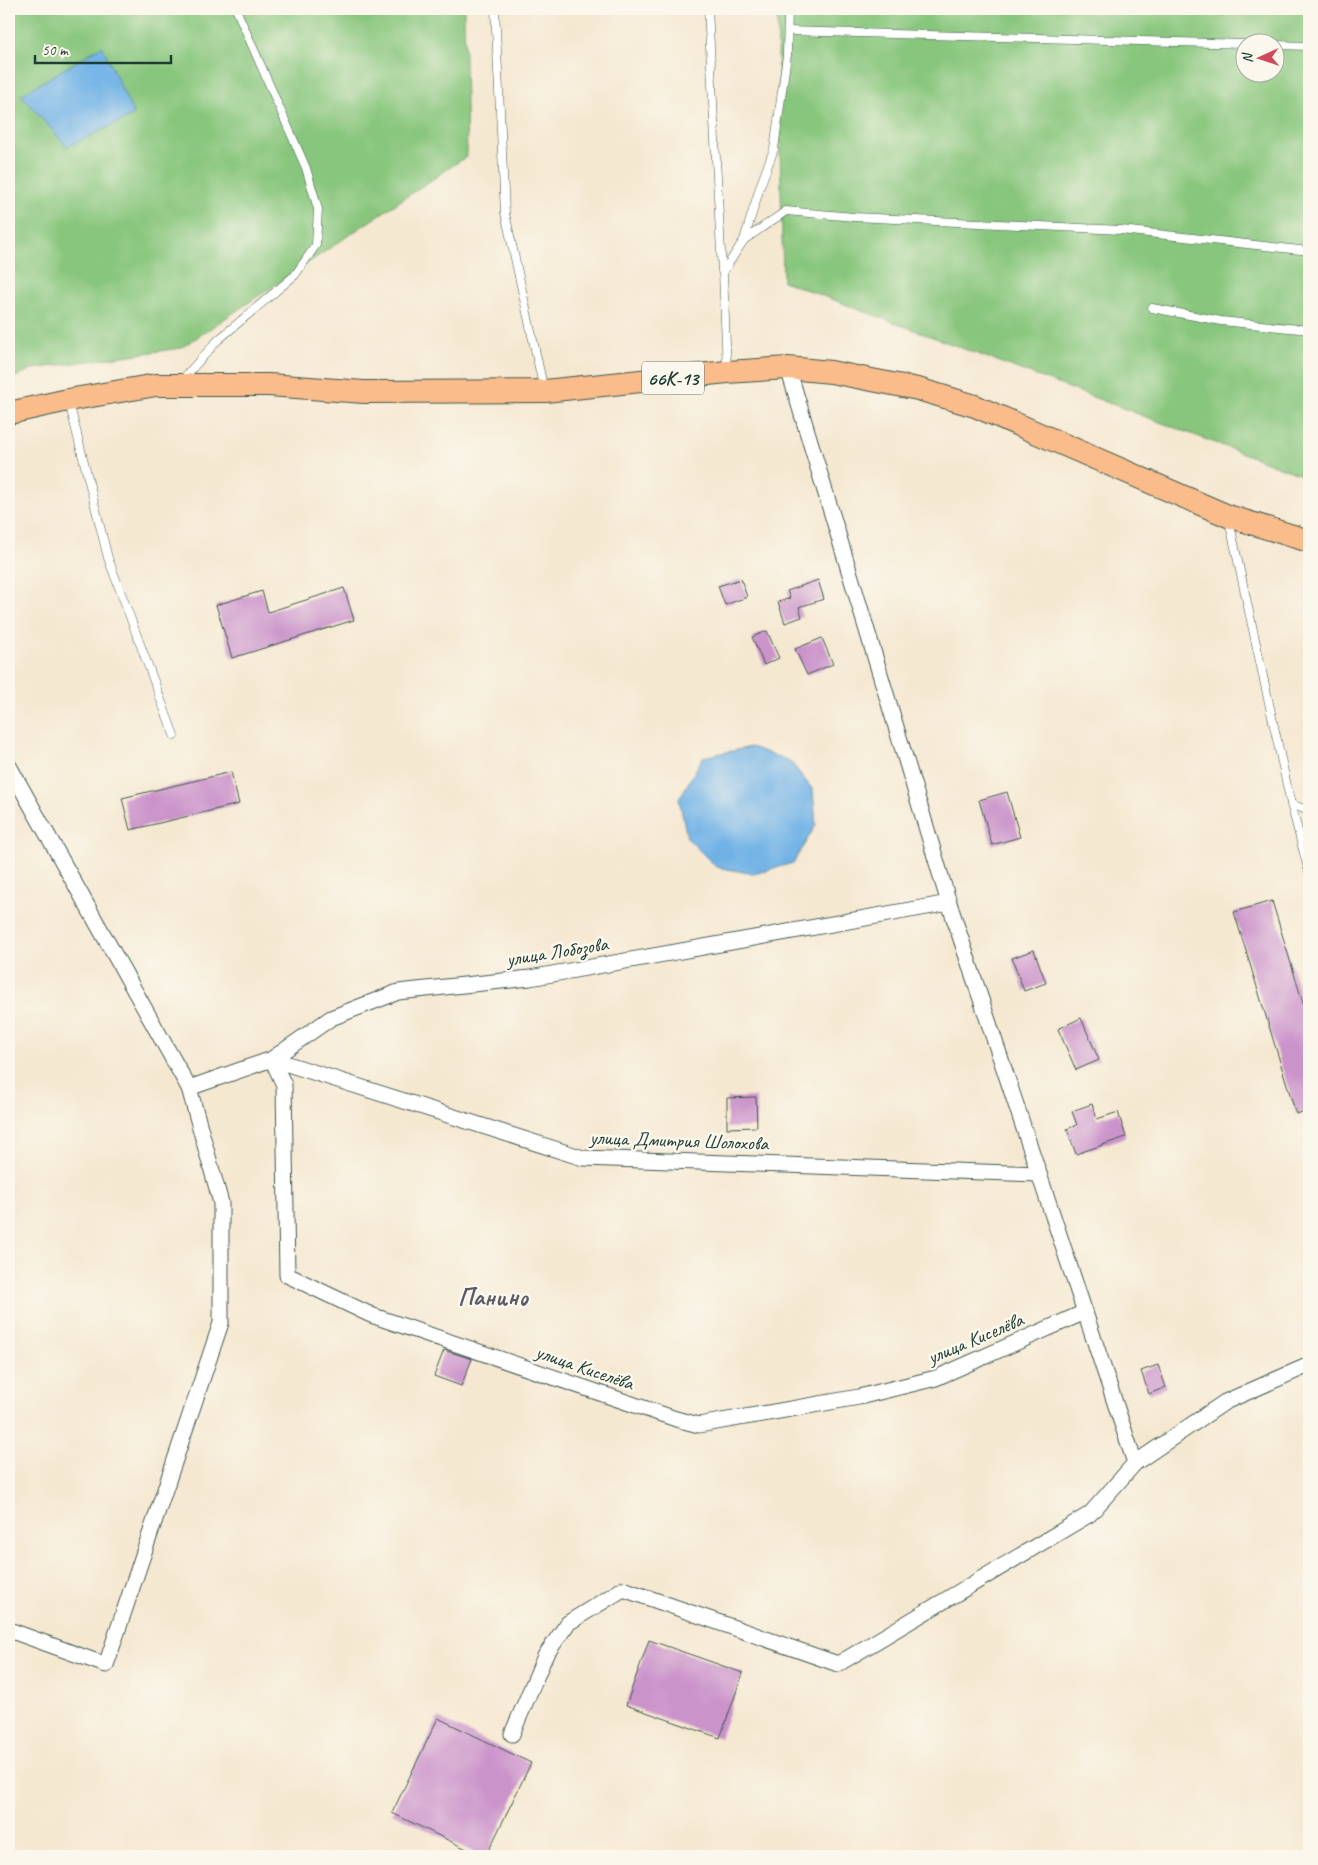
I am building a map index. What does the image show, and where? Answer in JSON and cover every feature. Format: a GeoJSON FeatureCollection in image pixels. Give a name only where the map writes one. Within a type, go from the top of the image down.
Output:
{"type":"FeatureCollection","features":[{"type":"Feature","properties":{"kind":"main road","name":"66К-13"},"geometry":{"type":"LineString","coordinates":[[9,413],[68,400],[156,385],[269,385],[364,392],[544,391],[727,372],[788,368],[867,378],[918,389],[975,406],[1228,516],[1309,541]]}},
{"type":"Feature","properties":{"kind":"street"},"geometry":{"type":"LineString","coordinates":[[788,368],[949,903],[1135,1463]]}},
{"type":"Feature","properties":{"kind":"street"},"geometry":{"type":"LineString","coordinates":[[9,766],[189,1088],[221,1203],[221,1323],[106,1666],[9,1630]]}},
{"type":"Feature","properties":{"kind":"street","name":"улица Лобозова"},"geometry":{"type":"LineString","coordinates":[[189,1088],[272,1059],[331,1018],[398,992],[530,978],[949,903]]}},
{"type":"Feature","properties":{"kind":"street","name":"улица Дмитрия Шолохова"},"geometry":{"type":"LineString","coordinates":[[272,1059],[583,1158],[1039,1174]]}},
{"type":"Feature","properties":{"kind":"street","name":"улица Киселёва"},"geometry":{"type":"LineString","coordinates":[[272,1059],[284,1085],[288,1275],[371,1315],[676,1419],[699,1425],[859,1397],[936,1378],[1085,1312]]}},
{"type":"Feature","properties":{"kind":"street"},"geometry":{"type":"LineString","coordinates":[[512,1734],[545,1656],[568,1623],[623,1589],[838,1664],[1090,1514],[1135,1463],[1225,1402],[1309,1365]]}},
{"type":"Feature","properties":{"kind":"lane"},"geometry":{"type":"LineString","coordinates":[[176,386],[218,340],[295,275],[316,245],[318,209],[306,168],[236,9]]}},
{"type":"Feature","properties":{"kind":"lane"},"geometry":{"type":"LineString","coordinates":[[495,9],[505,213],[544,391]]}},
{"type":"Feature","properties":{"kind":"lane"},"geometry":{"type":"LineString","coordinates":[[708,9],[727,372]]}},
{"type":"Feature","properties":{"kind":"lane"},"geometry":{"type":"LineString","coordinates":[[722,272],[744,240],[760,184],[774,149],[787,55],[788,9]]}},
{"type":"Feature","properties":{"kind":"lane"},"geometry":{"type":"LineString","coordinates":[[788,31],[1236,44]]}},
{"type":"Feature","properties":{"kind":"lane"},"geometry":{"type":"LineString","coordinates":[[1286,45],[1309,46]]}},
{"type":"Feature","properties":{"kind":"lane"},"geometry":{"type":"LineString","coordinates":[[744,240],[786,211],[854,217],[1120,230],[1309,251]]}},
{"type":"Feature","properties":{"kind":"lane"},"geometry":{"type":"LineString","coordinates":[[1152,308],[1221,320],[1309,330]]}},
{"type":"Feature","properties":{"kind":"lane"},"geometry":{"type":"LineString","coordinates":[[68,400],[108,558],[174,735]]}},
{"type":"Feature","properties":{"kind":"lane"},"geometry":{"type":"LineString","coordinates":[[1228,516],[1291,804],[1309,872]]}},
{"type":"Feature","properties":{"kind":"lane"},"geometry":{"type":"LineString","coordinates":[[1291,804],[1309,811]]}},
{"type":"Feature","properties":{"kind":"green space"},"geometry":{"type":"Polygon","coordinates":[[[9,9],[464,9],[467,156],[181,348],[32,369],[9,380],[9,9]]]}},
{"type":"Feature","properties":{"kind":"green space"},"geometry":{"type":"Polygon","coordinates":[[[777,9],[1309,9],[1309,478],[783,281],[777,9]]]}},
{"type":"Feature","properties":{"kind":"water"},"geometry":{"type":"Polygon","coordinates":[[[102,46],[134,115],[67,147],[21,95],[102,46]]]}},
{"type":"Feature","properties":{"kind":"water"},"geometry":{"type":"Polygon","coordinates":[[[751,747],[790,761],[813,790],[816,825],[793,863],[754,874],[716,867],[687,838],[679,799],[703,757],[751,747]]]}},
{"type":"Feature","properties":{"kind":"building"},"geometry":{"type":"Polygon","coordinates":[[[741,579],[747,597],[725,605],[718,586],[741,579]]]}},
{"type":"Feature","properties":{"kind":"building"},"geometry":{"type":"Polygon","coordinates":[[[818,580],[824,599],[799,607],[802,617],[785,623],[778,602],[790,598],[787,591],[818,580]]]}},
{"type":"Feature","properties":{"kind":"building"},"geometry":{"type":"Polygon","coordinates":[[[344,588],[354,620],[232,658],[216,605],[262,591],[268,612],[344,588]]]}},
{"type":"Feature","properties":{"kind":"building"},"geometry":{"type":"Polygon","coordinates":[[[767,631],[779,658],[764,665],[752,637],[767,631]]]}},
{"type":"Feature","properties":{"kind":"building"},"geometry":{"type":"Polygon","coordinates":[[[822,638],[833,664],[807,675],[795,649],[822,638]]]}},
{"type":"Feature","properties":{"kind":"building"},"geometry":{"type":"Polygon","coordinates":[[[231,772],[239,804],[130,830],[122,798],[231,772]]]}},
{"type":"Feature","properties":{"kind":"building"},"geometry":{"type":"Polygon","coordinates":[[[1007,792],[1020,837],[992,845],[979,800],[1007,792]]]}},
{"type":"Feature","properties":{"kind":"building"},"geometry":{"type":"Polygon","coordinates":[[[1272,901],[1309,1023],[1309,1110],[1296,1114],[1234,912],[1272,901]]]}},
{"type":"Feature","properties":{"kind":"building"},"geometry":{"type":"Polygon","coordinates":[[[1034,950],[1046,983],[1024,991],[1012,958],[1034,950]]]}},
{"type":"Feature","properties":{"kind":"building"},"geometry":{"type":"Polygon","coordinates":[[[1081,1018],[1099,1060],[1076,1070],[1058,1029],[1081,1018]]]}},
{"type":"Feature","properties":{"kind":"building"},"geometry":{"type":"Polygon","coordinates":[[[756,1097],[757,1127],[727,1128],[727,1098],[756,1097]]]}},
{"type":"Feature","properties":{"kind":"building"},"geometry":{"type":"Polygon","coordinates":[[[1092,1104],[1097,1119],[1118,1112],[1126,1137],[1076,1154],[1067,1129],[1077,1125],[1072,1111],[1092,1104]]]}},
{"type":"Feature","properties":{"kind":"building"},"geometry":{"type":"Polygon","coordinates":[[[444,1350],[472,1359],[461,1386],[434,1376],[444,1350]]]}},
{"type":"Feature","properties":{"kind":"building"},"geometry":{"type":"Polygon","coordinates":[[[1158,1365],[1166,1387],[1149,1394],[1141,1371],[1158,1365]]]}},
{"type":"Feature","properties":{"kind":"building"},"geometry":{"type":"Polygon","coordinates":[[[649,1640],[743,1673],[720,1738],[626,1705],[649,1640]]]}},
{"type":"Feature","properties":{"kind":"building"},"geometry":{"type":"Polygon","coordinates":[[[438,1718],[531,1763],[486,1856],[481,1856],[392,1813],[438,1718]]]}},
{"type":"Feature","properties":{"kind":"district","name":"Панино"},"geometry":{"type":"Point","coordinates":[493,1296]}}]}
